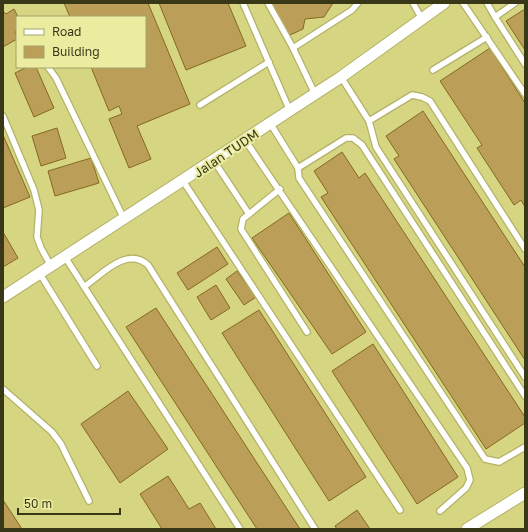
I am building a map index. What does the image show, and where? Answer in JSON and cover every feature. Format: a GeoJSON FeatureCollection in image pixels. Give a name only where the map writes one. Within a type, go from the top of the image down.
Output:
{"type":"FeatureCollection","features":[{"type":"Feature","properties":{"kind":"street","name":"Jalan TUDM"},"geometry":{"type":"LineString","coordinates":[[3,297],[341,77],[444,3]]}},
{"type":"Feature","properties":{"kind":"street"},"geometry":{"type":"LineString","coordinates":[[467,529],[525,493]]}},
{"type":"Feature","properties":{"kind":"lane"},"geometry":{"type":"LineString","coordinates":[[243,3],[290,111]]}},
{"type":"Feature","properties":{"kind":"lane"},"geometry":{"type":"LineString","coordinates":[[268,3],[293,48],[315,94]]}},
{"type":"Feature","properties":{"kind":"lane"},"geometry":{"type":"LineString","coordinates":[[293,48],[352,10],[358,3]]}},
{"type":"Feature","properties":{"kind":"lane"},"geometry":{"type":"LineString","coordinates":[[413,3],[422,19]]}},
{"type":"Feature","properties":{"kind":"lane"},"geometry":{"type":"LineString","coordinates":[[463,3],[525,94]]}},
{"type":"Feature","properties":{"kind":"lane"},"geometry":{"type":"LineString","coordinates":[[487,3],[525,64]]}},
{"type":"Feature","properties":{"kind":"lane"},"geometry":{"type":"LineString","coordinates":[[495,17],[516,3]]}},
{"type":"Feature","properties":{"kind":"lane"},"geometry":{"type":"LineString","coordinates":[[433,70],[487,37]]}},
{"type":"Feature","properties":{"kind":"lane"},"geometry":{"type":"LineString","coordinates":[[200,105],[269,62]]}},
{"type":"Feature","properties":{"kind":"lane"},"geometry":{"type":"LineString","coordinates":[[49,68],[56,78],[124,219]]}},
{"type":"Feature","properties":{"kind":"lane"},"geometry":{"type":"LineString","coordinates":[[341,77],[369,122],[376,147],[525,378]]}},
{"type":"Feature","properties":{"kind":"lane"},"geometry":{"type":"LineString","coordinates":[[369,122],[412,95],[422,97],[430,101],[525,249]]}},
{"type":"Feature","properties":{"kind":"lane"},"geometry":{"type":"LineString","coordinates":[[3,116],[34,190],[39,210],[38,237],[41,248],[51,266]]}},
{"type":"Feature","properties":{"kind":"lane"},"geometry":{"type":"LineString","coordinates":[[270,123],[298,168],[300,178],[485,459],[499,462],[525,447]]}},
{"type":"Feature","properties":{"kind":"lane"},"geometry":{"type":"LineString","coordinates":[[298,168],[346,138],[353,138],[362,145],[525,396]]}},
{"type":"Feature","properties":{"kind":"lane"},"geometry":{"type":"LineString","coordinates":[[245,140],[280,189],[467,468],[470,480],[466,488],[440,511]]}},
{"type":"Feature","properties":{"kind":"lane"},"geometry":{"type":"LineString","coordinates":[[214,161],[249,214]]}},
{"type":"Feature","properties":{"kind":"lane"},"geometry":{"type":"LineString","coordinates":[[183,181],[400,510]]}},
{"type":"Feature","properties":{"kind":"lane"},"geometry":{"type":"LineString","coordinates":[[280,189],[242,219],[241,229],[307,332]]}},
{"type":"Feature","properties":{"kind":"lane"},"geometry":{"type":"LineString","coordinates":[[84,287],[124,258],[137,257],[148,265],[315,529]]}},
{"type":"Feature","properties":{"kind":"lane"},"geometry":{"type":"LineString","coordinates":[[64,258],[240,529]]}},
{"type":"Feature","properties":{"kind":"lane"},"geometry":{"type":"LineString","coordinates":[[40,274],[97,366]]}},
{"type":"Feature","properties":{"kind":"lane"},"geometry":{"type":"LineString","coordinates":[[3,389],[52,432],[62,444],[89,501]]}},
{"type":"Feature","properties":{"kind":"shaded area"},"geometry":{"type":"Polygon","coordinates":[[[3,3],[525,3],[525,529],[3,529],[3,3]]]}},
{"type":"Feature","properties":{"kind":"building"},"geometry":{"type":"Polygon","coordinates":[[[64,3],[148,3],[190,104],[137,126],[151,159],[129,168],[109,119],[122,114],[119,106],[109,111],[91,68],[146,68],[146,16],[70,16],[64,3]]]}},
{"type":"Feature","properties":{"kind":"building"},"geometry":{"type":"Polygon","coordinates":[[[159,3],[228,3],[246,46],[186,70],[159,3]]]}},
{"type":"Feature","properties":{"kind":"building"},"geometry":{"type":"Polygon","coordinates":[[[269,3],[333,3],[324,17],[305,19],[303,29],[288,36],[277,12],[273,13],[269,3]]]}},
{"type":"Feature","properties":{"kind":"building"},"geometry":{"type":"Polygon","coordinates":[[[14,9],[18,16],[16,16],[16,40],[3,47],[3,11],[6,14],[14,9]]]}},
{"type":"Feature","properties":{"kind":"building"},"geometry":{"type":"Polygon","coordinates":[[[525,9],[525,50],[506,21],[525,9]]]}},
{"type":"Feature","properties":{"kind":"building"},"geometry":{"type":"Polygon","coordinates":[[[490,48],[525,103],[525,207],[521,200],[514,205],[477,148],[482,145],[440,81],[490,48]]]}},
{"type":"Feature","properties":{"kind":"building"},"geometry":{"type":"Polygon","coordinates":[[[25,68],[36,68],[54,108],[34,117],[15,73],[25,68]]]}},
{"type":"Feature","properties":{"kind":"building"},"geometry":{"type":"Polygon","coordinates":[[[423,111],[525,267],[525,360],[394,159],[399,156],[386,136],[423,111]]]}},
{"type":"Feature","properties":{"kind":"building"},"geometry":{"type":"Polygon","coordinates":[[[57,128],[66,158],[41,166],[32,136],[57,128]]]}},
{"type":"Feature","properties":{"kind":"building"},"geometry":{"type":"Polygon","coordinates":[[[3,135],[30,197],[3,208],[3,135]]]}},
{"type":"Feature","properties":{"kind":"building"},"geometry":{"type":"Polygon","coordinates":[[[342,152],[359,178],[365,173],[525,417],[525,423],[486,449],[321,197],[328,193],[314,171],[342,152]]]}},
{"type":"Feature","properties":{"kind":"building"},"geometry":{"type":"Polygon","coordinates":[[[91,158],[99,183],[55,196],[48,171],[91,158]]]}},
{"type":"Feature","properties":{"kind":"building"},"geometry":{"type":"Polygon","coordinates":[[[289,213],[366,332],[332,354],[252,238],[289,213]]]}},
{"type":"Feature","properties":{"kind":"building"},"geometry":{"type":"Polygon","coordinates":[[[3,232],[18,258],[3,267],[3,232]]]}},
{"type":"Feature","properties":{"kind":"building"},"geometry":{"type":"Polygon","coordinates":[[[217,247],[228,264],[188,290],[177,273],[217,247]]]}},
{"type":"Feature","properties":{"kind":"building"},"geometry":{"type":"Polygon","coordinates":[[[237,271],[256,297],[244,305],[226,279],[237,271]]]}},
{"type":"Feature","properties":{"kind":"building"},"geometry":{"type":"Polygon","coordinates":[[[216,285],[230,308],[211,320],[197,297],[216,285]]]}},
{"type":"Feature","properties":{"kind":"building"},"geometry":{"type":"Polygon","coordinates":[[[156,308],[300,529],[257,529],[126,327],[156,308]]]}},
{"type":"Feature","properties":{"kind":"building"},"geometry":{"type":"Polygon","coordinates":[[[259,310],[366,477],[329,501],[222,333],[259,310]]]}},
{"type":"Feature","properties":{"kind":"building"},"geometry":{"type":"Polygon","coordinates":[[[373,344],[458,477],[417,504],[332,371],[373,344]]]}},
{"type":"Feature","properties":{"kind":"building"},"geometry":{"type":"Polygon","coordinates":[[[128,391],[168,449],[120,483],[81,424],[128,391]]]}},
{"type":"Feature","properties":{"kind":"building"},"geometry":{"type":"Polygon","coordinates":[[[168,476],[189,509],[200,503],[216,529],[162,529],[140,494],[168,476]]]}},
{"type":"Feature","properties":{"kind":"building"},"geometry":{"type":"Polygon","coordinates":[[[3,500],[22,529],[3,529],[3,500]]]}},
{"type":"Feature","properties":{"kind":"building"},"geometry":{"type":"Polygon","coordinates":[[[357,510],[370,529],[337,529],[335,526],[357,510]]]}}]}
